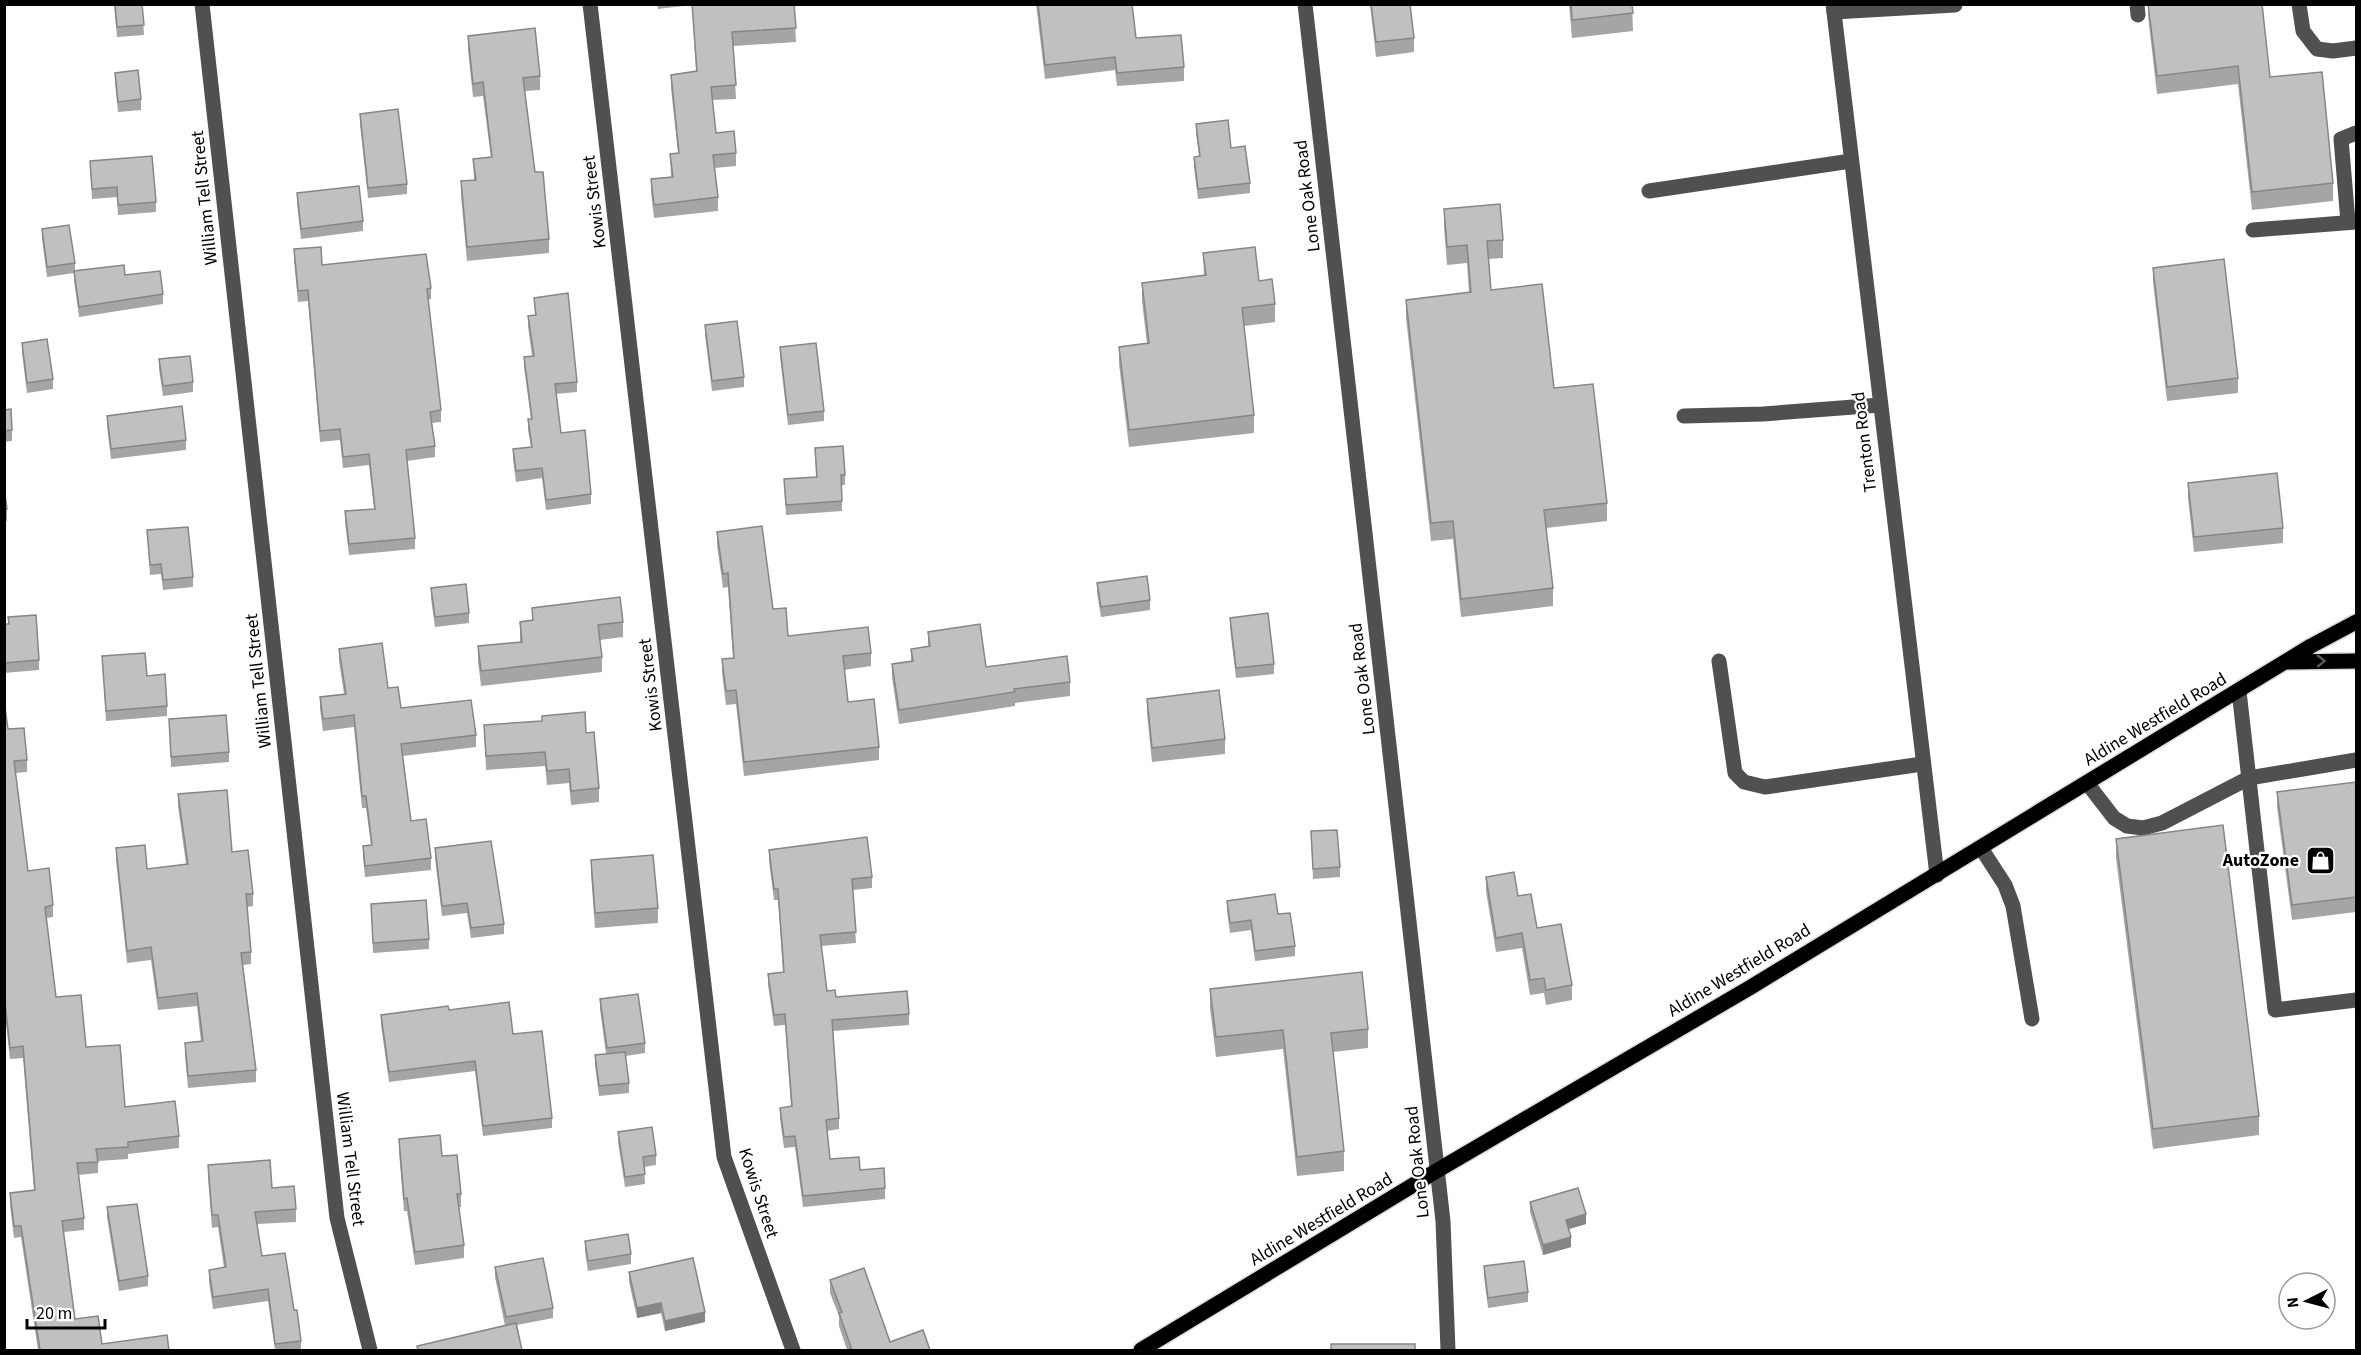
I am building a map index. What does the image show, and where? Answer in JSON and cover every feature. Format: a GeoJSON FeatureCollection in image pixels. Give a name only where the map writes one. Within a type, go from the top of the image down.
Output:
{"type":"FeatureCollection","features":[{"type":"Feature","properties":{"kind":"main road","name":"Aldine Westfield Road"},"geometry":{"type":"LineString","coordinates":[[1141,1350],[2356,622]]}},
{"type":"Feature","properties":{"kind":"main road"},"geometry":{"type":"LineString","coordinates":[[2286,662],[2356,661]]}},
{"type":"Feature","properties":{"kind":"street","name":"William Tell Street"},"geometry":{"type":"LineString","coordinates":[[202,4],[337,1218],[370,1350]]}},
{"type":"Feature","properties":{"kind":"street","name":"Kowis Street"},"geometry":{"type":"LineString","coordinates":[[590,4],[724,1157],[793,1350]]}},
{"type":"Feature","properties":{"kind":"street","name":"Lone Oak Road"},"geometry":{"type":"LineString","coordinates":[[1305,4],[1438,1170],[1443,1221],[1448,1350]]}},
{"type":"Feature","properties":{"kind":"street"},"geometry":{"type":"LineString","coordinates":[[2299,4],[2302,31],[2317,49],[2333,51],[2356,48]]}},
{"type":"Feature","properties":{"kind":"street"},"geometry":{"type":"LineString","coordinates":[[1833,8],[1954,5]]}},
{"type":"Feature","properties":{"kind":"street","name":"Trenton Road"},"geometry":{"type":"LineString","coordinates":[[1833,8],[1936,875]]}},
{"type":"Feature","properties":{"kind":"street"},"geometry":{"type":"LineString","coordinates":[[2253,230],[2352,222],[2341,139],[2356,133]]}},
{"type":"Feature","properties":{"kind":"street"},"geometry":{"type":"LineString","coordinates":[[1648,191],[1851,161]]}},
{"type":"Feature","properties":{"kind":"street"},"geometry":{"type":"LineString","coordinates":[[1684,416],[1774,414],[1880,405]]}},
{"type":"Feature","properties":{"kind":"street"},"geometry":{"type":"LineString","coordinates":[[1719,661],[1735,772],[1744,782],[1765,787],[1922,764]]}},
{"type":"Feature","properties":{"kind":"street"},"geometry":{"type":"LineString","coordinates":[[2239,691],[2275,1010],[2356,1000]]}},
{"type":"Feature","properties":{"kind":"street"},"geometry":{"type":"LineString","coordinates":[[2087,783],[2114,818],[2127,826],[2143,828],[2162,823],[2249,778],[2356,760]]}},
{"type":"Feature","properties":{"kind":"street"},"geometry":{"type":"LineString","coordinates":[[1981,848],[2005,885],[2013,906],[2032,1019]]}},
{"type":"Feature","properties":{"kind":"building"},"geometry":{"type":"Polygon","coordinates":[[[115,4],[142,4],[144,25],[117,27],[115,4]]]}},
{"type":"Feature","properties":{"kind":"building"},"geometry":{"type":"Polygon","coordinates":[[[692,4],[794,4],[796,28],[732,32],[736,85],[711,87],[716,133],[734,131],[736,153],[713,155],[718,197],[654,205],[651,179],[673,177],[670,154],[679,153],[671,75],[697,71],[692,4]]]}},
{"type":"Feature","properties":{"kind":"building"},"geometry":{"type":"Polygon","coordinates":[[[1038,4],[1132,4],[1136,38],[1181,35],[1184,67],[1117,73],[1115,57],[1045,65],[1038,4]]]}},
{"type":"Feature","properties":{"kind":"building"},"geometry":{"type":"Polygon","coordinates":[[[1371,4],[1410,4],[1414,38],[1376,42],[1371,4]]]}},
{"type":"Feature","properties":{"kind":"building"},"geometry":{"type":"Polygon","coordinates":[[[1571,4],[1632,4],[1633,13],[1572,20],[1571,4]]]}},
{"type":"Feature","properties":{"kind":"building"},"geometry":{"type":"Polygon","coordinates":[[[2148,4],[2262,4],[2270,77],[2322,72],[2333,183],[2252,192],[2238,66],[2157,76],[2148,4]]]}},
{"type":"Feature","properties":{"kind":"building"},"geometry":{"type":"Polygon","coordinates":[[[535,28],[540,76],[523,78],[535,172],[543,172],[549,239],[467,247],[461,181],[476,180],[473,159],[492,157],[483,82],[473,84],[468,36],[535,28]]]}},
{"type":"Feature","properties":{"kind":"building"},"geometry":{"type":"Polygon","coordinates":[[[138,70],[141,99],[118,102],[115,73],[138,70]]]}},
{"type":"Feature","properties":{"kind":"building"},"geometry":{"type":"Polygon","coordinates":[[[398,109],[407,184],[368,188],[360,114],[398,109]]]}},
{"type":"Feature","properties":{"kind":"building"},"geometry":{"type":"Polygon","coordinates":[[[1228,120],[1231,148],[1245,146],[1250,183],[1198,189],[1194,157],[1200,156],[1196,124],[1228,120]]]}},
{"type":"Feature","properties":{"kind":"building"},"geometry":{"type":"Polygon","coordinates":[[[152,156],[156,202],[118,205],[117,187],[92,189],[90,161],[152,156]]]}},
{"type":"Feature","properties":{"kind":"building"},"geometry":{"type":"Polygon","coordinates":[[[359,186],[363,221],[301,229],[297,193],[359,186]]]}},
{"type":"Feature","properties":{"kind":"building"},"geometry":{"type":"Polygon","coordinates":[[[1500,204],[1503,240],[1487,241],[1491,290],[1542,284],[1554,388],[1593,384],[1607,503],[1544,510],[1553,588],[1461,599],[1453,521],[1431,523],[1406,300],[1471,292],[1467,245],[1447,247],[1444,209],[1500,204]]]}},
{"type":"Feature","properties":{"kind":"building"},"geometry":{"type":"Polygon","coordinates":[[[69,225],[75,263],[47,267],[42,229],[69,225]]]}},
{"type":"Feature","properties":{"kind":"building"},"geometry":{"type":"Polygon","coordinates":[[[321,247],[322,265],[426,254],[431,288],[427,289],[441,410],[430,412],[435,446],[406,450],[415,538],[349,544],[345,511],[375,509],[369,454],[343,457],[340,429],[320,431],[308,290],[298,291],[294,249],[321,247]]]}},
{"type":"Feature","properties":{"kind":"building"},"geometry":{"type":"Polygon","coordinates":[[[1255,247],[1259,281],[1272,279],[1275,304],[1242,308],[1254,415],[1129,430],[1119,347],[1149,343],[1142,283],[1206,275],[1203,253],[1255,247]]]}},
{"type":"Feature","properties":{"kind":"building"},"geometry":{"type":"Polygon","coordinates":[[[2224,259],[2238,378],[2167,387],[2153,268],[2224,259]]]}},
{"type":"Feature","properties":{"kind":"building"},"geometry":{"type":"Polygon","coordinates":[[[124,265],[125,275],[160,271],[163,294],[79,307],[74,271],[124,265]]]}},
{"type":"Feature","properties":{"kind":"building"},"geometry":{"type":"Polygon","coordinates":[[[568,293],[577,382],[555,384],[561,433],[585,430],[591,494],[546,500],[542,468],[516,471],[513,449],[532,447],[528,419],[532,419],[524,357],[534,356],[528,316],[536,315],[534,298],[568,293]]]}},
{"type":"Feature","properties":{"kind":"building"},"geometry":{"type":"Polygon","coordinates":[[[737,321],[744,377],[712,381],[705,325],[737,321]]]}},
{"type":"Feature","properties":{"kind":"building"},"geometry":{"type":"Polygon","coordinates":[[[47,339],[53,379],[27,383],[22,343],[47,339]]]}},
{"type":"Feature","properties":{"kind":"building"},"geometry":{"type":"Polygon","coordinates":[[[816,343],[824,411],[788,415],[780,347],[816,343]]]}},
{"type":"Feature","properties":{"kind":"building"},"geometry":{"type":"Polygon","coordinates":[[[190,356],[193,382],[163,386],[159,359],[190,356]]]}},
{"type":"Feature","properties":{"kind":"building"},"geometry":{"type":"Polygon","coordinates":[[[182,406],[186,440],[111,449],[107,416],[182,406]]]}},
{"type":"Feature","properties":{"kind":"building"},"geometry":{"type":"Polygon","coordinates":[[[11,409],[12,430],[4,431],[4,410],[11,409]]]}},
{"type":"Feature","properties":{"kind":"building"},"geometry":{"type":"Polygon","coordinates":[[[843,446],[845,475],[841,475],[842,501],[786,505],[784,479],[817,477],[815,448],[843,446]]]}},
{"type":"Feature","properties":{"kind":"building"},"geometry":{"type":"Polygon","coordinates":[[[2277,473],[2283,528],[2194,537],[2188,483],[2277,473]]]}},
{"type":"Feature","properties":{"kind":"building"},"geometry":{"type":"Polygon","coordinates":[[[4,487],[7,509],[4,510],[4,487]]]}},
{"type":"Feature","properties":{"kind":"building"},"geometry":{"type":"Polygon","coordinates":[[[762,526],[773,609],[786,608],[788,636],[868,627],[871,653],[843,656],[848,702],[874,699],[879,747],[744,762],[736,690],[726,691],[722,659],[734,658],[728,573],[723,574],[717,532],[762,526]]]}},
{"type":"Feature","properties":{"kind":"building"},"geometry":{"type":"Polygon","coordinates":[[[188,527],[193,577],[163,580],[161,564],[150,565],[147,530],[188,527]]]}},
{"type":"Feature","properties":{"kind":"building"},"geometry":{"type":"Polygon","coordinates":[[[1147,576],[1150,600],[1101,607],[1097,583],[1147,576]]]}},
{"type":"Feature","properties":{"kind":"building"},"geometry":{"type":"Polygon","coordinates":[[[466,584],[469,613],[435,617],[431,588],[466,584]]]}},
{"type":"Feature","properties":{"kind":"building"},"geometry":{"type":"Polygon","coordinates":[[[620,597],[623,622],[598,625],[602,657],[481,671],[478,646],[522,642],[520,622],[533,620],[532,608],[620,597]]]}},
{"type":"Feature","properties":{"kind":"building"},"geometry":{"type":"Polygon","coordinates":[[[1268,613],[1274,664],[1236,668],[1230,618],[1268,613]]]}},
{"type":"Feature","properties":{"kind":"building"},"geometry":{"type":"Polygon","coordinates":[[[36,615],[39,660],[4,663],[4,624],[9,624],[8,617],[36,615]]]}},
{"type":"Feature","properties":{"kind":"building"},"geometry":{"type":"Polygon","coordinates":[[[980,624],[986,667],[1067,656],[1070,682],[1014,689],[1015,692],[899,710],[892,664],[913,661],[911,649],[930,646],[928,632],[980,624]]]}},
{"type":"Feature","properties":{"kind":"building"},"geometry":{"type":"Polygon","coordinates":[[[382,643],[388,688],[398,687],[401,708],[471,700],[476,735],[401,744],[411,821],[426,819],[431,858],[365,866],[363,846],[372,845],[366,796],[362,796],[354,715],[323,719],[320,697],[346,694],[339,649],[382,643]]]}},
{"type":"Feature","properties":{"kind":"building"},"geometry":{"type":"Polygon","coordinates":[[[145,653],[147,676],[165,674],[167,706],[106,711],[102,656],[145,653]]]}},
{"type":"Feature","properties":{"kind":"building"},"geometry":{"type":"Polygon","coordinates":[[[1219,690],[1225,739],[1152,748],[1147,699],[1219,690]]]}},
{"type":"Feature","properties":{"kind":"building"},"geometry":{"type":"Polygon","coordinates":[[[4,701],[8,729],[24,728],[27,760],[14,761],[28,871],[49,868],[53,905],[45,907],[56,997],[81,995],[86,1047],[120,1045],[125,1107],[175,1101],[179,1136],[128,1142],[128,1147],[96,1149],[98,1162],[77,1163],[84,1218],[62,1221],[75,1319],[98,1316],[102,1344],[167,1335],[169,1350],[40,1350],[21,1226],[14,1226],[10,1193],[35,1190],[23,1046],[10,1048],[4,994],[4,701]]]}},
{"type":"Feature","properties":{"kind":"building"},"geometry":{"type":"Polygon","coordinates":[[[585,712],[586,733],[594,732],[599,788],[571,791],[569,769],[547,771],[545,752],[486,756],[484,725],[542,721],[542,716],[585,712]]]}},
{"type":"Feature","properties":{"kind":"building"},"geometry":{"type":"Polygon","coordinates":[[[226,715],[229,752],[171,757],[169,719],[226,715]]]}},
{"type":"Feature","properties":{"kind":"building","name":"AutoZone"},"geometry":{"type":"Polygon","coordinates":[[[2356,782],[2356,897],[2292,905],[2277,792],[2356,782]]]}},
{"type":"Feature","properties":{"kind":"building"},"geometry":{"type":"Polygon","coordinates":[[[227,790],[232,852],[248,850],[253,894],[246,894],[251,952],[241,953],[256,1070],[188,1076],[185,1043],[203,1041],[197,993],[158,998],[151,947],[127,951],[116,848],[145,845],[147,869],[188,864],[178,794],[227,790]]]}},
{"type":"Feature","properties":{"kind":"building"},"geometry":{"type":"Polygon","coordinates":[[[2223,825],[2259,1116],[2153,1129],[2116,839],[2223,825]]]}},
{"type":"Feature","properties":{"kind":"building"},"geometry":{"type":"Polygon","coordinates":[[[1337,830],[1340,867],[1313,869],[1311,831],[1337,830]]]}},
{"type":"Feature","properties":{"kind":"building"},"geometry":{"type":"Polygon","coordinates":[[[867,837],[872,877],[852,879],[856,932],[820,935],[827,991],[835,990],[836,997],[907,991],[909,1014],[832,1020],[839,1118],[826,1120],[830,1159],[859,1157],[860,1170],[884,1168],[885,1188],[803,1196],[795,1136],[784,1137],[780,1108],[792,1106],[785,1014],[774,1015],[768,974],[784,972],[778,889],[774,889],[769,850],[867,837]]]}},
{"type":"Feature","properties":{"kind":"building"},"geometry":{"type":"Polygon","coordinates":[[[491,841],[504,924],[471,928],[467,903],[442,906],[435,848],[491,841]]]}},
{"type":"Feature","properties":{"kind":"building"},"geometry":{"type":"Polygon","coordinates":[[[653,855],[658,908],[595,913],[591,860],[653,855]]]}},
{"type":"Feature","properties":{"kind":"building"},"geometry":{"type":"Polygon","coordinates":[[[1514,872],[1518,896],[1531,894],[1537,928],[1561,924],[1572,985],[1546,990],[1544,978],[1530,980],[1522,933],[1496,938],[1486,877],[1514,872]]]}},
{"type":"Feature","properties":{"kind":"building"},"geometry":{"type":"Polygon","coordinates":[[[1275,894],[1278,914],[1290,913],[1295,946],[1255,951],[1251,920],[1230,923],[1227,901],[1275,894]]]}},
{"type":"Feature","properties":{"kind":"building"},"geometry":{"type":"Polygon","coordinates":[[[426,900],[429,939],[373,943],[371,904],[426,900]]]}},
{"type":"Feature","properties":{"kind":"building"},"geometry":{"type":"Polygon","coordinates":[[[1362,972],[1368,1029],[1331,1033],[1344,1151],[1297,1157],[1283,1030],[1216,1037],[1210,989],[1362,972]]]}},
{"type":"Feature","properties":{"kind":"building"},"geometry":{"type":"Polygon","coordinates":[[[638,994],[645,1043],[607,1048],[600,999],[638,994]]]}},
{"type":"Feature","properties":{"kind":"building"},"geometry":{"type":"Polygon","coordinates":[[[509,1002],[513,1034],[542,1031],[552,1118],[483,1126],[475,1061],[389,1072],[381,1015],[448,1006],[449,1010],[509,1002]]]}},
{"type":"Feature","properties":{"kind":"building"},"geometry":{"type":"Polygon","coordinates":[[[625,1052],[629,1083],[599,1086],[595,1055],[625,1052]]]}},
{"type":"Feature","properties":{"kind":"building"},"geometry":{"type":"Polygon","coordinates":[[[652,1127],[656,1155],[643,1157],[645,1174],[625,1177],[618,1132],[652,1127]]]}},
{"type":"Feature","properties":{"kind":"building"},"geometry":{"type":"Polygon","coordinates":[[[440,1135],[442,1156],[457,1155],[461,1194],[457,1194],[464,1245],[415,1252],[407,1198],[404,1199],[399,1139],[440,1135]]]}},
{"type":"Feature","properties":{"kind":"building"},"geometry":{"type":"Polygon","coordinates":[[[270,1160],[272,1188],[294,1186],[296,1209],[255,1212],[262,1256],[285,1253],[301,1341],[275,1344],[268,1289],[213,1297],[209,1270],[226,1267],[218,1215],[212,1215],[208,1165],[270,1160]]]}},
{"type":"Feature","properties":{"kind":"building"},"geometry":{"type":"Polygon","coordinates":[[[1578,1188],[1586,1214],[1566,1220],[1571,1237],[1543,1245],[1530,1202],[1578,1188]]]}},
{"type":"Feature","properties":{"kind":"building"},"geometry":{"type":"Polygon","coordinates":[[[137,1204],[148,1276],[119,1281],[107,1207],[137,1204]]]}},
{"type":"Feature","properties":{"kind":"building"},"geometry":{"type":"Polygon","coordinates":[[[628,1234],[631,1254],[588,1261],[585,1241],[628,1234]]]}},
{"type":"Feature","properties":{"kind":"building"},"geometry":{"type":"Polygon","coordinates":[[[543,1258],[553,1308],[506,1317],[495,1267],[543,1258]]]}},
{"type":"Feature","properties":{"kind":"building"},"geometry":{"type":"Polygon","coordinates":[[[693,1258],[705,1312],[665,1321],[661,1303],[637,1308],[629,1272],[693,1258]]]}},
{"type":"Feature","properties":{"kind":"building"},"geometry":{"type":"Polygon","coordinates":[[[1524,1261],[1528,1292],[1488,1298],[1484,1266],[1524,1261]]]}},
{"type":"Feature","properties":{"kind":"building"},"geometry":{"type":"Polygon","coordinates":[[[864,1268],[890,1342],[923,1330],[930,1350],[852,1350],[839,1313],[842,1312],[830,1280],[864,1268]]]}},
{"type":"Feature","properties":{"kind":"building"},"geometry":{"type":"Polygon","coordinates":[[[516,1323],[522,1350],[418,1350],[417,1346],[516,1323]]]}},
{"type":"Feature","properties":{"kind":"building"},"geometry":{"type":"Polygon","coordinates":[[[1331,1344],[1415,1344],[1415,1350],[1331,1350],[1331,1344]]]}},
{"type":"Feature","properties":{"kind":"place","name":"AutoZone"},"geometry":{"type":"Point","coordinates":[2320,860]}}]}
